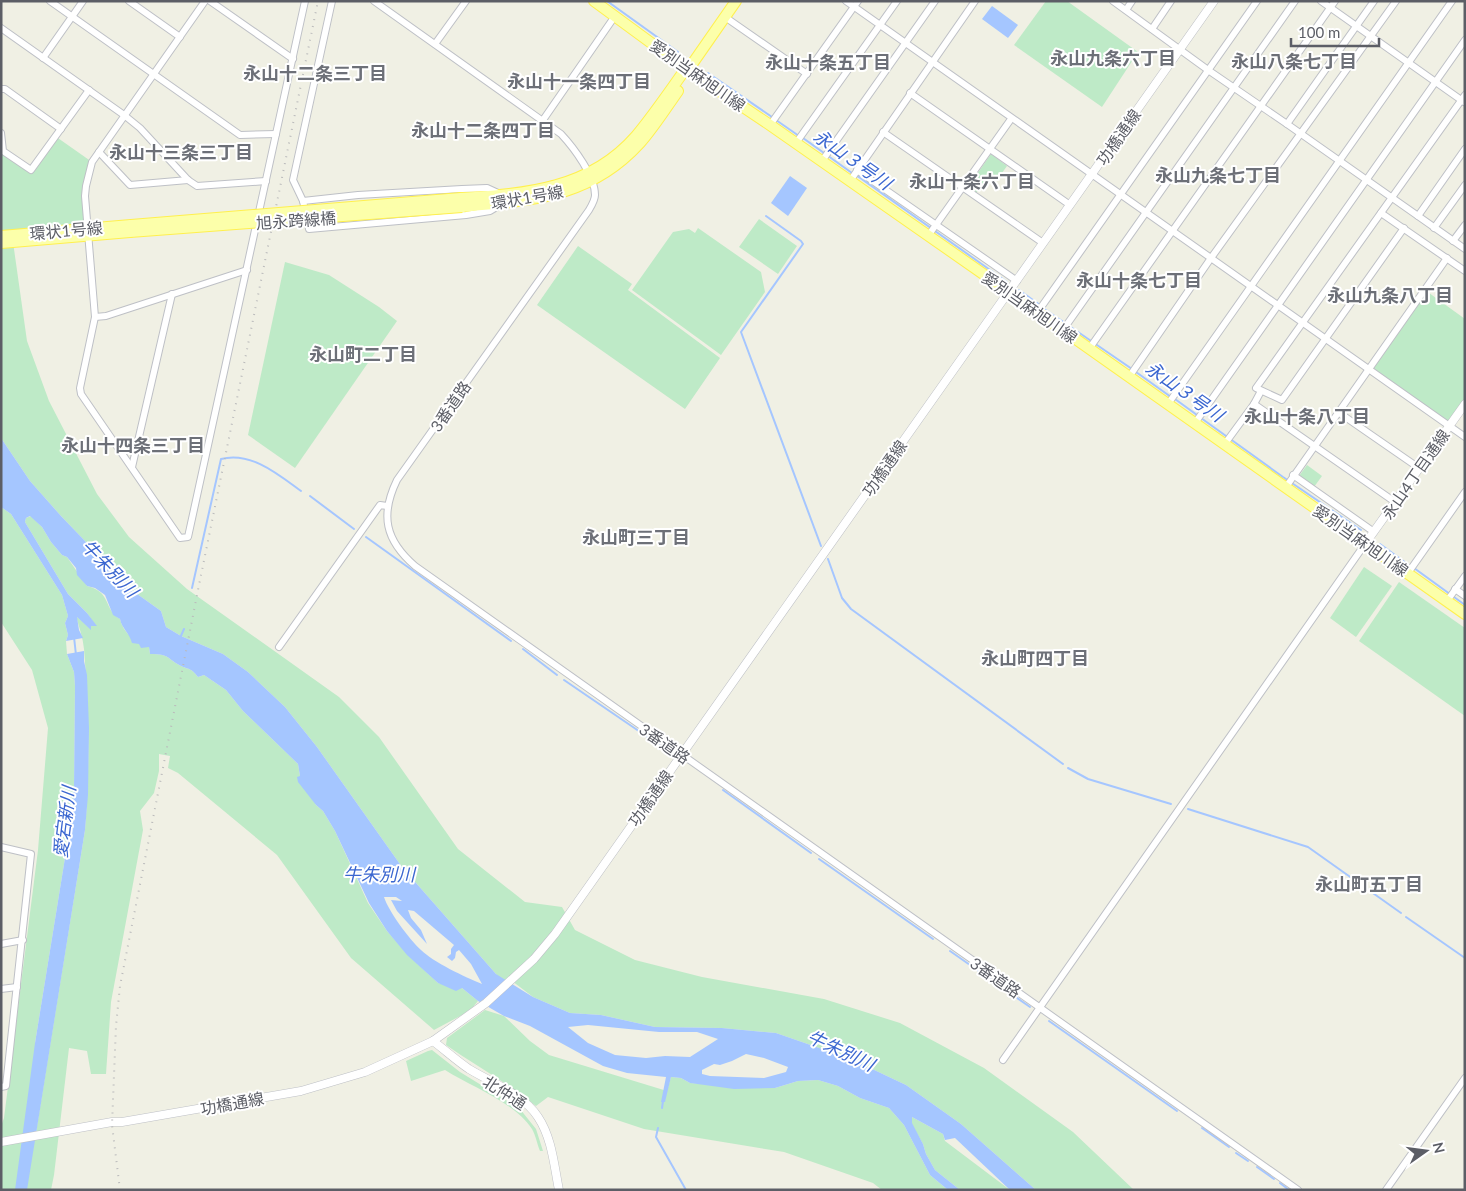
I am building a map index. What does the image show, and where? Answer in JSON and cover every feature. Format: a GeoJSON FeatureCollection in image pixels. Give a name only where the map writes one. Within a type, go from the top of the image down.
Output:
{"type":"FeatureCollection","features":[{"type":"Feature","properties":{"kind":"main road","name":"愛別当麻旭川線"},"geometry":{"type":"LineString","coordinates":[[594,1],[608,5],[616,16],[688,70],[774,121],[825,158],[854,175],[932,231],[1009,292],[1040,309],[1093,344],[1227,440],[1290,481],[1365,544],[1411,569],[1451,595],[1465,614]]}},
{"type":"Feature","properties":{"kind":"main road","name":"環状1号線"},"geometry":{"type":"LineString","coordinates":[[461,203],[505,199],[590,177],[626,146],[644,126],[682,74],[688,70],[736,1]]}},
{"type":"Feature","properties":{"kind":"main road","name":"旭永跨線橋"},"geometry":{"type":"LineString","coordinates":[[131,229],[461,203]]}},
{"type":"Feature","properties":{"kind":"main road","name":"環状1号線"},"geometry":{"type":"LineString","coordinates":[[1,236],[131,229]]}},
{"type":"Feature","properties":{"kind":"main road","name":"環状1号線"},"geometry":{"type":"LineString","coordinates":[[1,243],[88,232]]}},
{"type":"Feature","properties":{"kind":"street"},"geometry":{"type":"LineString","coordinates":[[50,1],[240,135],[276,134]]}},
{"type":"Feature","properties":{"kind":"street"},"geometry":{"type":"LineString","coordinates":[[43,58],[83,1]]}},
{"type":"Feature","properties":{"kind":"street"},"geometry":{"type":"LineString","coordinates":[[129,1],[180,37]]}},
{"type":"Feature","properties":{"kind":"street"},"geometry":{"type":"LineString","coordinates":[[205,1],[92,162],[85,196],[95,317],[80,388],[81,394],[180,538],[188,536],[305,1]]}},
{"type":"Feature","properties":{"kind":"street"},"geometry":{"type":"LineString","coordinates":[[210,1],[293,59]]}},
{"type":"Feature","properties":{"kind":"street"},"geometry":{"type":"LineString","coordinates":[[303,201],[394,193],[487,188],[505,199],[490,211],[309,229],[303,201],[293,180],[332,1]]}},
{"type":"Feature","properties":{"kind":"street"},"geometry":{"type":"LineString","coordinates":[[374,1],[543,120],[568,142],[583,163],[590,177]]}},
{"type":"Feature","properties":{"kind":"street"},"geometry":{"type":"LineString","coordinates":[[435,44],[466,1]]}},
{"type":"Feature","properties":{"kind":"street"},"geometry":{"type":"LineString","coordinates":[[846,1],[856,4],[880,26],[1465,437]]}},
{"type":"Feature","properties":{"kind":"street"},"geometry":{"type":"LineString","coordinates":[[799,139],[897,1]]}},
{"type":"Feature","properties":{"kind":"street"},"geometry":{"type":"LineString","coordinates":[[825,158],[935,1]]}},
{"type":"Feature","properties":{"kind":"street"},"geometry":{"type":"LineString","coordinates":[[854,175],[975,1]]}},
{"type":"Feature","properties":{"kind":"street"},"geometry":{"type":"LineString","coordinates":[[1113,1],[1208,70],[1465,249]]}},
{"type":"Feature","properties":{"kind":"street"},"geometry":{"type":"LineString","coordinates":[[1126,10],[1132,1]]}},
{"type":"Feature","properties":{"kind":"street"},"geometry":{"type":"LineString","coordinates":[[1152,29],[1171,1]]}},
{"type":"Feature","properties":{"kind":"street","name":"功橋通線"},"geometry":{"type":"LineString","coordinates":[[4,1142],[112,1122],[122,1122],[301,1092],[365,1072],[433,1041],[486,1003],[514,978],[534,959],[555,934],[1214,1]]}},
{"type":"Feature","properties":{"kind":"street"},"geometry":{"type":"LineString","coordinates":[[1040,309],[1257,1]]}},
{"type":"Feature","properties":{"kind":"street"},"geometry":{"type":"LineString","coordinates":[[1066,326],[1295,1]]}},
{"type":"Feature","properties":{"kind":"street"},"geometry":{"type":"LineString","coordinates":[[1321,1],[1408,63],[1464,99],[1256,388],[1282,400],[1404,228]]}},
{"type":"Feature","properties":{"kind":"street"},"geometry":{"type":"LineString","coordinates":[[1093,344],[1335,1]]}},
{"type":"Feature","properties":{"kind":"street"},"geometry":{"type":"LineString","coordinates":[[1287,124],[1374,1]]}},
{"type":"Feature","properties":{"kind":"street"},"geometry":{"type":"LineString","coordinates":[[1131,373],[1211,258],[1396,1]]}},
{"type":"Feature","properties":{"kind":"street"},"geometry":{"type":"LineString","coordinates":[[1170,400],[1452,1]]}},
{"type":"Feature","properties":{"kind":"street"},"geometry":{"type":"LineString","coordinates":[[774,121],[856,4]]}},
{"type":"Feature","properties":{"kind":"street"},"geometry":{"type":"LineString","coordinates":[[543,120],[616,16]]}},
{"type":"Feature","properties":{"kind":"street"},"geometry":{"type":"LineString","coordinates":[[725,17],[807,74]]}},
{"type":"Feature","properties":{"kind":"street"},"geometry":{"type":"LineString","coordinates":[[1,28],[124,115],[140,128],[188,180],[197,186],[266,181]]}},
{"type":"Feature","properties":{"kind":"street"},"geometry":{"type":"LineString","coordinates":[[1198,419],[1465,40]]}},
{"type":"Feature","properties":{"kind":"street"},"geometry":{"type":"LineString","coordinates":[[1,89],[5,89],[60,129]]}},
{"type":"Feature","properties":{"kind":"street"},"geometry":{"type":"LineString","coordinates":[[1,133],[3,150],[31,170],[89,90]]}},
{"type":"Feature","properties":{"kind":"street"},"geometry":{"type":"LineString","coordinates":[[910,93],[1070,205]]}},
{"type":"Feature","properties":{"kind":"street"},"geometry":{"type":"LineString","coordinates":[[1011,119],[932,231],[1017,281]]}},
{"type":"Feature","properties":{"kind":"street"},"geometry":{"type":"LineString","coordinates":[[884,132],[1043,243]]}},
{"type":"Feature","properties":{"kind":"street"},"geometry":{"type":"LineString","coordinates":[[1418,216],[1465,149]]}},
{"type":"Feature","properties":{"kind":"street"},"geometry":{"type":"LineString","coordinates":[[99,152],[130,185],[188,180]]}},
{"type":"Feature","properties":{"kind":"street","name":"3番道路"},"geometry":{"type":"LineString","coordinates":[[590,177],[595,197],[589,210],[397,480],[387,506],[388,522],[393,540],[404,557],[1298,1190]]}},
{"type":"Feature","properties":{"kind":"street"},"geometry":{"type":"LineString","coordinates":[[1434,228],[1465,184]]}},
{"type":"Feature","properties":{"kind":"street"},"geometry":{"type":"LineString","coordinates":[[1381,213],[1465,271]]}},
{"type":"Feature","properties":{"kind":"street"},"geometry":{"type":"LineString","coordinates":[[1453,241],[1465,225]]}},
{"type":"Feature","properties":{"kind":"street"},"geometry":{"type":"LineString","coordinates":[[1374,532],[1290,481],[1447,258]]}},
{"type":"Feature","properties":{"kind":"street"},"geometry":{"type":"LineString","coordinates":[[95,317],[106,316],[247,270]]}},
{"type":"Feature","properties":{"kind":"street"},"geometry":{"type":"LineString","coordinates":[[132,467],[172,294]]}},
{"type":"Feature","properties":{"kind":"street"},"geometry":{"type":"LineString","coordinates":[[1227,440],[1254,404],[1260,391]]}},
{"type":"Feature","properties":{"kind":"street"},"geometry":{"type":"LineString","coordinates":[[1254,404],[1395,502]]}},
{"type":"Feature","properties":{"kind":"street","name":"永山4丁目通線"},"geometry":{"type":"LineString","coordinates":[[1365,544],[1465,404]]}},
{"type":"Feature","properties":{"kind":"street"},"geometry":{"type":"LineString","coordinates":[[1338,412],[1419,468]]}},
{"type":"Feature","properties":{"kind":"street"},"geometry":{"type":"LineString","coordinates":[[1411,569],[1465,492]]}},
{"type":"Feature","properties":{"kind":"street"},"geometry":{"type":"LineString","coordinates":[[279,647],[380,505],[387,506]]}},
{"type":"Feature","properties":{"kind":"street"},"geometry":{"type":"LineString","coordinates":[[1003,1060],[1365,544]]}},
{"type":"Feature","properties":{"kind":"street"},"geometry":{"type":"LineString","coordinates":[[1451,595],[1465,576]]}},
{"type":"Feature","properties":{"kind":"street"},"geometry":{"type":"LineString","coordinates":[[1451,595],[1465,596]]}},
{"type":"Feature","properties":{"kind":"street"},"geometry":{"type":"LineString","coordinates":[[1,847],[31,854],[6,1086],[1,1087]]}},
{"type":"Feature","properties":{"kind":"street"},"geometry":{"type":"LineString","coordinates":[[1,944],[22,940]]}},
{"type":"Feature","properties":{"kind":"street"},"geometry":{"type":"LineString","coordinates":[[1,989],[18,987]]}},
{"type":"Feature","properties":{"kind":"street","name":"北仲通"},"geometry":{"type":"LineString","coordinates":[[433,1041],[467,1068],[511,1093],[532,1109],[548,1138],[559,1190]]}},
{"type":"Feature","properties":{"kind":"street"},"geometry":{"type":"LineString","coordinates":[[1386,1190],[1465,1078]]}},
{"type":"Feature","properties":{"kind":"green space"},"geometry":{"type":"Polygon","coordinates":[[[1046,1],[1067,1],[1138,52],[1102,107],[1014,45],[1046,1]]]}},
{"type":"Feature","properties":{"kind":"green space"},"geometry":{"type":"Polygon","coordinates":[[[55,136],[92,162],[86,186],[87,223],[13,231],[1,236],[1,150],[31,170],[55,136]]]}},
{"type":"Feature","properties":{"kind":"green space"},"geometry":{"type":"Polygon","coordinates":[[[991,154],[1007,166],[994,184],[987,178],[976,193],[968,187],[991,154]]]}},
{"type":"Feature","properties":{"kind":"green space"},"geometry":{"type":"Polygon","coordinates":[[[759,219],[797,246],[778,274],[739,247],[759,219]]]}},
{"type":"Feature","properties":{"kind":"green space"},"geometry":{"type":"Polygon","coordinates":[[[698,228],[761,272],[765,292],[721,355],[632,290],[673,232],[689,229],[695,233],[698,228]]]}},
{"type":"Feature","properties":{"kind":"green space"},"geometry":{"type":"Polygon","coordinates":[[[13,242],[27,341],[49,401],[97,494],[129,537],[187,589],[339,697],[379,737],[458,849],[525,902],[562,907],[575,930],[635,960],[702,977],[824,999],[900,1023],[984,1068],[1073,1132],[1134,1190],[1036,1190],[961,1124],[906,1085],[851,1059],[776,1033],[722,1028],[655,1027],[601,1015],[570,1013],[533,997],[512,981],[505,987],[496,974],[402,867],[317,747],[285,707],[248,672],[223,654],[181,636],[166,627],[161,611],[133,591],[61,516],[30,481],[1,438],[1,243],[13,242]]]}},
{"type":"Feature","properties":{"kind":"green space"},"geometry":{"type":"Polygon","coordinates":[[[578,246],[632,284],[628,290],[720,358],[685,409],[537,305],[578,246]]]}},
{"type":"Feature","properties":{"kind":"green space"},"geometry":{"type":"Polygon","coordinates":[[[285,262],[329,275],[379,307],[397,321],[295,468],[248,435],[285,262]]]}},
{"type":"Feature","properties":{"kind":"green space"},"geometry":{"type":"Polygon","coordinates":[[[1425,290],[1465,319],[1465,404],[1449,426],[1368,369],[1425,290]]]}},
{"type":"Feature","properties":{"kind":"green space"},"geometry":{"type":"Polygon","coordinates":[[[1307,465],[1322,476],[1314,487],[1299,476],[1307,465]]]}},
{"type":"Feature","properties":{"kind":"green space"},"geometry":{"type":"Polygon","coordinates":[[[1,507],[11,514],[62,595],[68,616],[65,623],[68,635],[66,641],[67,654],[74,672],[75,686],[74,787],[70,827],[35,1043],[36,1132],[85,830],[87,807],[87,694],[83,645],[76,616],[91,629],[91,626],[96,626],[87,613],[68,594],[25,522],[26,518],[31,516],[42,527],[62,555],[67,557],[87,586],[104,596],[111,610],[120,619],[124,629],[131,637],[149,647],[150,654],[165,656],[192,671],[198,677],[204,675],[226,690],[243,711],[298,764],[300,776],[316,805],[323,811],[335,831],[368,903],[387,931],[408,955],[438,983],[462,988],[478,1001],[473,1007],[434,1030],[351,958],[277,855],[178,773],[168,768],[170,756],[159,754],[159,771],[154,793],[140,811],[143,830],[111,1002],[106,1074],[91,1074],[87,1051],[69,1048],[51,1190],[1,1190],[1,1126],[4,1118],[38,850],[48,728],[32,670],[1,622],[1,507]]]}},
{"type":"Feature","properties":{"kind":"green space"},"geometry":{"type":"Polygon","coordinates":[[[1364,567],[1392,586],[1356,637],[1330,618],[1364,567]]]}},
{"type":"Feature","properties":{"kind":"green space"},"geometry":{"type":"Polygon","coordinates":[[[1399,582],[1465,628],[1465,716],[1359,641],[1399,582]]]}},
{"type":"Feature","properties":{"kind":"green space"},"geometry":{"type":"Polygon","coordinates":[[[485,1010],[504,1016],[530,1041],[549,1055],[667,1091],[671,1077],[681,1078],[690,1083],[775,1088],[798,1081],[818,1080],[838,1086],[860,1098],[889,1108],[904,1125],[930,1175],[948,1190],[882,1190],[873,1183],[784,1152],[644,1129],[548,1097],[536,1106],[446,1045],[447,1038],[485,1010]]]}},
{"type":"Feature","properties":{"kind":"green space"},"geometry":{"type":"Polygon","coordinates":[[[432,1050],[460,1072],[520,1109],[536,1129],[543,1151],[540,1151],[532,1129],[515,1111],[445,1070],[411,1081],[406,1061],[432,1050]]]}},
{"type":"Feature","properties":{"kind":"green space"},"geometry":{"type":"Polygon","coordinates":[[[912,1117],[943,1134],[945,1141],[1010,1190],[960,1190],[935,1170],[911,1123],[912,1117]]]}},
{"type":"Feature","properties":{"kind":"water"},"geometry":{"type":"Polygon","coordinates":[[[992,6],[1018,25],[1008,38],[982,19],[992,6]]]}},
{"type":"Feature","properties":{"kind":"water"},"geometry":{"type":"Polygon","coordinates":[[[790,176],[807,188],[788,216],[771,203],[790,176]]]}},
{"type":"Feature","properties":{"kind":"water","name":"牛朱別川"},"geometry":{"type":"Polygon","coordinates":[[[1,438],[30,481],[61,516],[133,591],[161,611],[166,627],[181,636],[223,654],[248,672],[285,707],[317,747],[402,867],[496,974],[533,997],[570,1013],[601,1015],[655,1027],[722,1028],[776,1033],[851,1059],[906,1085],[961,1124],[1036,1190],[1010,1190],[955,1138],[945,1140],[943,1134],[912,1117],[912,1123],[935,1170],[960,1190],[948,1190],[930,1175],[904,1125],[889,1108],[860,1098],[838,1086],[818,1080],[798,1081],[775,1088],[734,1089],[690,1083],[681,1078],[671,1077],[665,1102],[661,1102],[666,1077],[627,1073],[603,1066],[530,1026],[504,1016],[478,1001],[462,988],[456,991],[438,983],[407,955],[387,931],[369,903],[335,831],[323,811],[298,782],[297,777],[300,776],[298,764],[243,711],[226,690],[204,675],[198,677],[192,671],[165,656],[150,654],[149,647],[141,648],[139,644],[132,643],[120,619],[113,615],[105,595],[95,588],[87,586],[77,575],[76,568],[67,557],[62,555],[42,527],[30,516],[26,518],[25,522],[68,594],[97,626],[91,626],[91,630],[77,617],[79,630],[83,638],[66,641],[68,635],[65,623],[68,616],[62,595],[11,514],[1,507],[1,438]],[[384,897],[400,925],[426,955],[482,984],[471,964],[459,950],[452,961],[447,957],[451,954],[451,949],[454,945],[414,911],[408,910],[411,918],[421,930],[427,944],[397,911],[391,900],[402,901],[396,897],[384,897]],[[588,1025],[568,1027],[588,1043],[615,1055],[646,1058],[665,1056],[690,1057],[718,1039],[697,1032],[659,1032],[588,1025]],[[746,1054],[720,1065],[714,1064],[702,1070],[702,1074],[764,1078],[786,1072],[788,1067],[764,1058],[746,1054]]]}},
{"type":"Feature","properties":{"kind":"water"},"geometry":{"type":"Polygon","coordinates":[[[84,651],[89,728],[88,795],[85,830],[27,1190],[15,1190],[35,1043],[70,827],[74,787],[75,686],[74,672],[67,654],[84,651]]]}},
{"type":"Feature","properties":{"kind":"waterway","name":"永山３号川"},"geometry":{"type":"LineString","coordinates":[[607,1],[678,52]]}},
{"type":"Feature","properties":{"kind":"waterway","name":"永山３号川"},"geometry":{"type":"LineString","coordinates":[[708,73],[772,117]]}},
{"type":"Feature","properties":{"kind":"waterway","name":"永山３号川"},"geometry":{"type":"LineString","coordinates":[[776,120],[799,136]]}},
{"type":"Feature","properties":{"kind":"waterway","name":"永山３号川"},"geometry":{"type":"LineString","coordinates":[[803,138],[852,173]]}},
{"type":"Feature","properties":{"kind":"waterway","name":"永山３号川"},"geometry":{"type":"LineString","coordinates":[[856,175],[1007,282]]}},
{"type":"Feature","properties":{"kind":"waterway"},"geometry":{"type":"LineString","coordinates":[[766,216],[803,244],[741,332],[821,546]]}},
{"type":"Feature","properties":{"kind":"waterway","name":"永山３号川"},"geometry":{"type":"LineString","coordinates":[[1019,290],[1040,305]]}},
{"type":"Feature","properties":{"kind":"waterway","name":"永山３号川"},"geometry":{"type":"LineString","coordinates":[[1043,308],[1132,369]]}},
{"type":"Feature","properties":{"kind":"waterway","name":"永山３号川"},"geometry":{"type":"LineString","coordinates":[[1136,372],[1171,397]]}},
{"type":"Feature","properties":{"kind":"waterway","name":"永山３号川"},"geometry":{"type":"LineString","coordinates":[[1175,399],[1197,415]]}},
{"type":"Feature","properties":{"kind":"waterway","name":"永山３号川"},"geometry":{"type":"LineString","coordinates":[[1201,418],[1361,530]]}},
{"type":"Feature","properties":{"kind":"waterway"},"geometry":{"type":"LineString","coordinates":[[192,588],[221,459],[232,457],[254,461],[301,491]]}},
{"type":"Feature","properties":{"kind":"waterway"},"geometry":{"type":"LineString","coordinates":[[310,496],[354,529]]}},
{"type":"Feature","properties":{"kind":"waterway"},"geometry":{"type":"LineString","coordinates":[[366,537],[511,641]]}},
{"type":"Feature","properties":{"kind":"waterway","name":"永山３号川"},"geometry":{"type":"LineString","coordinates":[[1380,544],[1410,566]]}},
{"type":"Feature","properties":{"kind":"waterway"},"geometry":{"type":"LineString","coordinates":[[828,559],[842,598],[851,609],[1063,764]]}},
{"type":"Feature","properties":{"kind":"waterway","name":"永山３号川"},"geometry":{"type":"LineString","coordinates":[[1414,568],[1465,605]]}},
{"type":"Feature","properties":{"kind":"waterway"},"geometry":{"type":"LineString","coordinates":[[180,638],[184,629]]}},
{"type":"Feature","properties":{"kind":"waterway","name":"愛宕新川"},"geometry":{"type":"LineString","coordinates":[[74,637],[76,655]]}},
{"type":"Feature","properties":{"kind":"waterway"},"geometry":{"type":"LineString","coordinates":[[523,649],[557,675]]}},
{"type":"Feature","properties":{"kind":"waterway"},"geometry":{"type":"LineString","coordinates":[[564,680],[671,753]]}},
{"type":"Feature","properties":{"kind":"waterway"},"geometry":{"type":"LineString","coordinates":[[1068,768],[1088,779],[1171,804]]}},
{"type":"Feature","properties":{"kind":"waterway"},"geometry":{"type":"LineString","coordinates":[[723,790],[811,853]]}},
{"type":"Feature","properties":{"kind":"waterway"},"geometry":{"type":"LineString","coordinates":[[1188,809],[1308,847],[1401,913]]}},
{"type":"Feature","properties":{"kind":"waterway"},"geometry":{"type":"LineString","coordinates":[[819,859],[933,939]]}},
{"type":"Feature","properties":{"kind":"waterway"},"geometry":{"type":"LineString","coordinates":[[1406,917],[1465,958]]}},
{"type":"Feature","properties":{"kind":"waterway"},"geometry":{"type":"LineString","coordinates":[[950,951],[1030,1007]]}},
{"type":"Feature","properties":{"kind":"waterway"},"geometry":{"type":"LineString","coordinates":[[1049,1021],[1177,1111]]}},
{"type":"Feature","properties":{"kind":"waterway"},"geometry":{"type":"LineString","coordinates":[[662,1108],[663,1101]]}},
{"type":"Feature","properties":{"kind":"waterway"},"geometry":{"type":"LineString","coordinates":[[658,1128],[656,1137],[686,1190]]}},
{"type":"Feature","properties":{"kind":"waterway"},"geometry":{"type":"LineString","coordinates":[[1202,1128],[1229,1147]]}},
{"type":"Feature","properties":{"kind":"waterway"},"geometry":{"type":"LineString","coordinates":[[1236,1153],[1248,1161]]}},
{"type":"Feature","properties":{"kind":"waterway"},"geometry":{"type":"LineString","coordinates":[[1257,1167],[1274,1179]]}},
{"type":"Feature","properties":{"kind":"waterway"},"geometry":{"type":"LineString","coordinates":[[1280,1183],[1289,1190]]}},
{"type":"Feature","properties":{"kind":"railway"},"geometry":{"type":"LineString","coordinates":[[120,1190],[112,1125],[116,1026],[120,986],[199,585],[318,1]]}},
{"type":"Feature","properties":{"kind":"district","name":"永山九条六丁目"},"geometry":{"type":"Point","coordinates":[1113,58]}},
{"type":"Feature","properties":{"kind":"district","name":"永山八条七丁目"},"geometry":{"type":"Point","coordinates":[1294,61]}},
{"type":"Feature","properties":{"kind":"district","name":"永山十条五丁目"},"geometry":{"type":"Point","coordinates":[828,62]}},
{"type":"Feature","properties":{"kind":"district","name":"永山十二条三丁目"},"geometry":{"type":"Point","coordinates":[315,73]}},
{"type":"Feature","properties":{"kind":"district","name":"永山十一条四丁目"},"geometry":{"type":"Point","coordinates":[579,81]}},
{"type":"Feature","properties":{"kind":"district","name":"永山十二条四丁目"},"geometry":{"type":"Point","coordinates":[483,130]}},
{"type":"Feature","properties":{"kind":"district","name":"永山十三条三丁目"},"geometry":{"type":"Point","coordinates":[181,152]}},
{"type":"Feature","properties":{"kind":"district","name":"永山九条七丁目"},"geometry":{"type":"Point","coordinates":[1218,175]}},
{"type":"Feature","properties":{"kind":"district","name":"永山十条六丁目"},"geometry":{"type":"Point","coordinates":[972,181]}},
{"type":"Feature","properties":{"kind":"district","name":"永山十条七丁目"},"geometry":{"type":"Point","coordinates":[1139,280]}},
{"type":"Feature","properties":{"kind":"district","name":"永山九条八丁目"},"geometry":{"type":"Point","coordinates":[1390,295]}},
{"type":"Feature","properties":{"kind":"district","name":"永山町二丁目"},"geometry":{"type":"Point","coordinates":[363,354]}},
{"type":"Feature","properties":{"kind":"district","name":"永山十条八丁目"},"geometry":{"type":"Point","coordinates":[1307,416]}},
{"type":"Feature","properties":{"kind":"district","name":"永山十四条三丁目"},"geometry":{"type":"Point","coordinates":[133,445]}},
{"type":"Feature","properties":{"kind":"district","name":"永山町三丁目"},"geometry":{"type":"Point","coordinates":[636,537]}},
{"type":"Feature","properties":{"kind":"district","name":"永山町四丁目"},"geometry":{"type":"Point","coordinates":[1035,658]}},
{"type":"Feature","properties":{"kind":"district","name":"永山町五丁目"},"geometry":{"type":"Point","coordinates":[1369,884]}}]}
